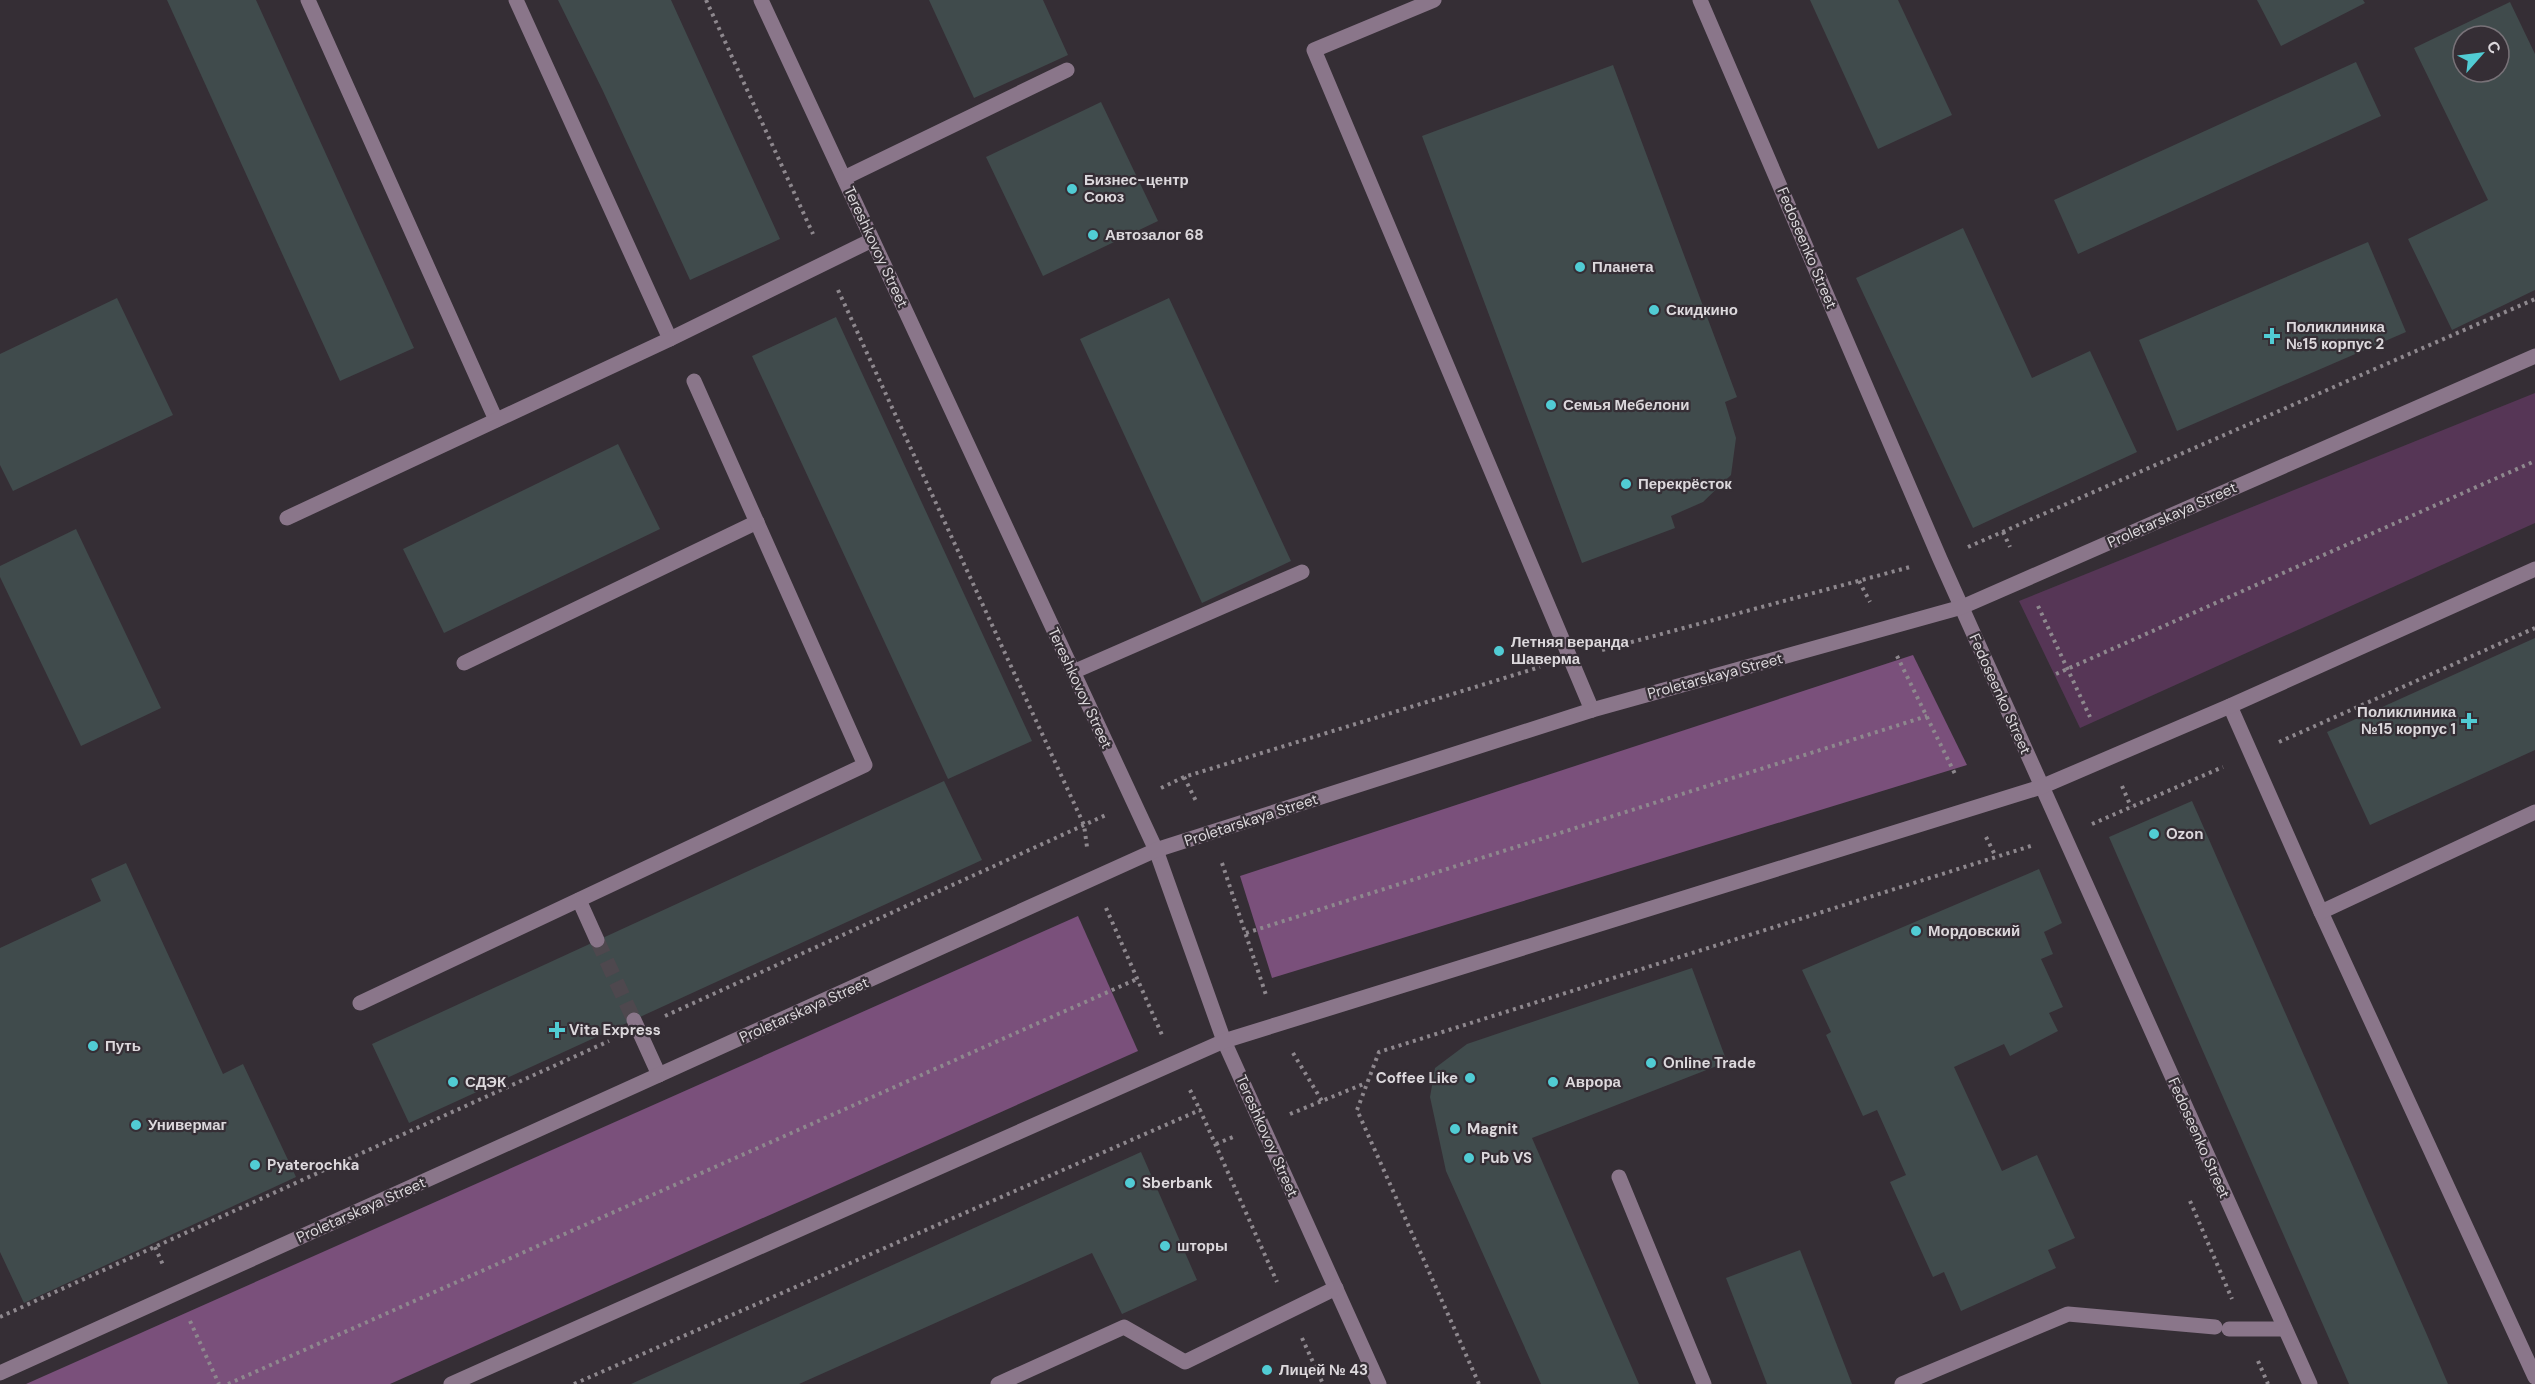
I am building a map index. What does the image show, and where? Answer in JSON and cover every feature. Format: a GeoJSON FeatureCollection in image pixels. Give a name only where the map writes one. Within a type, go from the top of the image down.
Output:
{"type":"FeatureCollection","features":[{"type":"Feature","properties":{"kind":"street"},"geometry":{"type":"LineString","coordinates":[[308,0],[496,420]]}},
{"type":"Feature","properties":{"kind":"street"},"geometry":{"type":"LineString","coordinates":[[516,0],[670,339]]}},
{"type":"Feature","properties":{"kind":"street","name":"Tereshkovoy Street"},"geometry":{"type":"LineString","coordinates":[[760,0],[1156,850],[1224,1041],[1379,1384]]}},
{"type":"Feature","properties":{"kind":"street"},"geometry":{"type":"LineString","coordinates":[[1434,0],[1314,50],[1592,710]]}},
{"type":"Feature","properties":{"kind":"street","name":"Fedoseenko Street"},"geometry":{"type":"LineString","coordinates":[[1700,0],[1940,559],[2310,1384]]}},
{"type":"Feature","properties":{"kind":"street"},"geometry":{"type":"LineString","coordinates":[[844,178],[1067,70]]}},
{"type":"Feature","properties":{"kind":"street"},"geometry":{"type":"LineString","coordinates":[[287,518],[670,339],[872,240]]}},
{"type":"Feature","properties":{"kind":"street","name":"Proletarskaya Street"},"geometry":{"type":"LineString","coordinates":[[0,1373],[1156,850],[1592,710],[1962,607],[2535,356]]}},
{"type":"Feature","properties":{"kind":"street"},"geometry":{"type":"LineString","coordinates":[[360,1003],[865,765],[694,381]]}},
{"type":"Feature","properties":{"kind":"street"},"geometry":{"type":"LineString","coordinates":[[464,663],[757,522]]}},
{"type":"Feature","properties":{"kind":"street"},"geometry":{"type":"LineString","coordinates":[[458,1383],[1224,1041],[2041,787],[2230,706],[2535,569]]}},
{"type":"Feature","properties":{"kind":"street"},"geometry":{"type":"LineString","coordinates":[[1073,672],[1302,572]]}},
{"type":"Feature","properties":{"kind":"street"},"geometry":{"type":"LineString","coordinates":[[2230,706],[2321,912],[2535,1377]]}},
{"type":"Feature","properties":{"kind":"street"},"geometry":{"type":"LineString","coordinates":[[2321,912],[2535,812]]}},
{"type":"Feature","properties":{"kind":"street"},"geometry":{"type":"LineString","coordinates":[[579,900],[597,940]]}},
{"type":"Feature","properties":{"kind":"street"},"geometry":{"type":"LineString","coordinates":[[635,1024],[659,1075]]}},
{"type":"Feature","properties":{"kind":"street"},"geometry":{"type":"LineString","coordinates":[[1619,1178],[1704,1384]]}},
{"type":"Feature","properties":{"kind":"street"},"geometry":{"type":"LineString","coordinates":[[998,1384],[1124,1327],[1185,1362],[1336,1288]]}},
{"type":"Feature","properties":{"kind":"street"},"geometry":{"type":"LineString","coordinates":[[1902,1384],[2068,1314],[2222,1328],[2285,1329]]}},
{"type":"Feature","properties":{"kind":"path"},"geometry":{"type":"LineString","coordinates":[[706,0],[1084,825],[1093,879],[1174,1063],[1200,1110],[1323,1384]]}},
{"type":"Feature","properties":{"kind":"path"},"geometry":{"type":"LineString","coordinates":[[0,1317],[635,1024],[1084,825],[1184,777],[1570,658],[1940,559],[2535,299]]}},
{"type":"Feature","properties":{"kind":"path"},"geometry":{"type":"LineString","coordinates":[[2056,674],[2535,461]]}},
{"type":"Feature","properties":{"kind":"path"},"geometry":{"type":"LineString","coordinates":[[2003,532],[2010,547]]}},
{"type":"Feature","properties":{"kind":"path"},"geometry":{"type":"LineString","coordinates":[[1859,581],[1871,605]]}},
{"type":"Feature","properties":{"kind":"path"},"geometry":{"type":"LineString","coordinates":[[2036,602],[2090,717]]}},
{"type":"Feature","properties":{"kind":"path"},"geometry":{"type":"LineString","coordinates":[[1479,1384],[1357,1110],[1379,1052],[2063,836],[2535,628]]}},
{"type":"Feature","properties":{"kind":"path"},"geometry":{"type":"LineString","coordinates":[[1894,650],[1956,776]]}},
{"type":"Feature","properties":{"kind":"path"},"geometry":{"type":"LineString","coordinates":[[1246,933],[1927,716]]}},
{"type":"Feature","properties":{"kind":"path"},"geometry":{"type":"LineString","coordinates":[[1184,777],[1212,833],[1276,1024],[1322,1101]]}},
{"type":"Feature","properties":{"kind":"path"},"geometry":{"type":"LineString","coordinates":[[2119,779],[2131,807]]}},
{"type":"Feature","properties":{"kind":"path"},"geometry":{"type":"LineString","coordinates":[[1986,836],[1996,857]]}},
{"type":"Feature","properties":{"kind":"path"},"geometry":{"type":"LineString","coordinates":[[228,1384],[1137,979]]}},
{"type":"Feature","properties":{"kind":"path"},"geometry":{"type":"LineString","coordinates":[[574,1384],[1200,1110]]}},
{"type":"Feature","properties":{"kind":"path"},"geometry":{"type":"LineString","coordinates":[[187,1315],[219,1384]]}},
{"type":"Feature","properties":{"kind":"shaded area"},"geometry":{"type":"Polygon","coordinates":[[[2535,393],[2535,523],[2080,728],[2019,601],[2535,393]]]}},
{"type":"Feature","properties":{"kind":"shaded area"},"geometry":{"type":"Polygon","coordinates":[[[1913,655],[1967,765],[1272,978],[1240,876],[1913,655]]]}},
{"type":"Feature","properties":{"kind":"shaded area"},"geometry":{"type":"Polygon","coordinates":[[[1078,916],[1138,1051],[390,1384],[26,1384],[1078,916]]]}},
{"type":"Feature","properties":{"kind":"building"},"geometry":{"type":"Polygon","coordinates":[[[167,0],[256,0],[414,348],[340,381],[167,0]]]}},
{"type":"Feature","properties":{"kind":"building"},"geometry":{"type":"Polygon","coordinates":[[[558,0],[671,0],[780,239],[690,280],[603,91],[558,0]]]}},
{"type":"Feature","properties":{"kind":"building"},"geometry":{"type":"Polygon","coordinates":[[[929,0],[1043,0],[1068,55],[974,98],[929,0]]]}},
{"type":"Feature","properties":{"kind":"building"},"geometry":{"type":"Polygon","coordinates":[[[1810,0],[1898,0],[1952,115],[1878,149],[1810,0]]]}},
{"type":"Feature","properties":{"kind":"building"},"geometry":{"type":"Polygon","coordinates":[[[2257,0],[2363,0],[2365,3],[2281,46],[2257,0]]]}},
{"type":"Feature","properties":{"kind":"building"},"geometry":{"type":"Polygon","coordinates":[[[2510,2],[2535,54],[2535,290],[2452,330],[2408,239],[2488,200],[2414,48],[2451,30],[2451,84],[2511,84],[2511,24],[2464,24],[2510,2]]]}},
{"type":"Feature","properties":{"kind":"building"},"geometry":{"type":"Polygon","coordinates":[[[2356,62],[2381,116],[2078,254],[2054,200],[2356,62]]]}},
{"type":"Feature","properties":{"kind":"building","name":"Планета"},"geometry":{"type":"Polygon","coordinates":[[[1613,65],[1737,397],[1725,402],[1736,438],[1731,475],[1703,502],[1671,516],[1675,528],[1582,563],[1422,136],[1613,65]]]}},
{"type":"Feature","properties":{"kind":"building","name":"Бизнес-центр Союз"},"geometry":{"type":"Polygon","coordinates":[[[1101,102],[1158,221],[1043,276],[986,157],[1101,102]]]}},
{"type":"Feature","properties":{"kind":"building"},"geometry":{"type":"Polygon","coordinates":[[[1963,228],[2032,378],[2090,351],[2137,452],[1973,528],[1856,278],[1963,228]]]}},
{"type":"Feature","properties":{"kind":"building","name":"Поликлиника №15 корпус 2"},"geometry":{"type":"Polygon","coordinates":[[[2368,242],[2406,332],[2177,431],[2139,340],[2368,242]]]}},
{"type":"Feature","properties":{"kind":"building"},"geometry":{"type":"Polygon","coordinates":[[[117,298],[173,415],[13,491],[0,465],[0,354],[117,298]]]}},
{"type":"Feature","properties":{"kind":"building"},"geometry":{"type":"Polygon","coordinates":[[[1169,298],[1291,561],[1202,603],[1080,339],[1169,298]]]}},
{"type":"Feature","properties":{"kind":"building"},"geometry":{"type":"Polygon","coordinates":[[[836,317],[1032,741],[948,779],[752,356],[836,317]]]}},
{"type":"Feature","properties":{"kind":"building"},"geometry":{"type":"Polygon","coordinates":[[[618,444],[660,529],[444,633],[403,549],[618,444]]]}},
{"type":"Feature","properties":{"kind":"building"},"geometry":{"type":"Polygon","coordinates":[[[76,529],[161,708],[81,746],[0,577],[0,566],[76,529]]]}},
{"type":"Feature","properties":{"kind":"building"},"geometry":{"type":"Polygon","coordinates":[[[2535,638],[2535,750],[2370,825],[2327,732],[2535,638]]]}},
{"type":"Feature","properties":{"kind":"building"},"geometry":{"type":"Polygon","coordinates":[[[944,781],[982,860],[409,1123],[372,1044],[944,781]]]}},
{"type":"Feature","properties":{"kind":"building"},"geometry":{"type":"Polygon","coordinates":[[[2192,801],[2448,1384],[2349,1384],[2109,837],[2192,801]]]}},
{"type":"Feature","properties":{"kind":"building","name":"Универмаг"},"geometry":{"type":"Polygon","coordinates":[[[126,863],[223,1074],[243,1064],[296,1177],[24,1303],[0,1252],[0,948],[101,901],[91,879],[126,863]]]}},
{"type":"Feature","properties":{"kind":"building"},"geometry":{"type":"Polygon","coordinates":[[[2039,869],[2062,923],[2044,932],[2053,954],[2041,959],[2063,1007],[2049,1013],[2058,1031],[2010,1056],[2004,1044],[1954,1067],[2002,1171],[2037,1155],[2075,1238],[2048,1250],[2056,1268],[1961,1311],[1944,1272],[1933,1277],[1890,1182],[1906,1175],[1877,1110],[1863,1116],[1826,1035],[1831,1032],[1802,970],[2039,869]]]}},
{"type":"Feature","properties":{"kind":"building"},"geometry":{"type":"Polygon","coordinates":[[[1692,968],[1727,1062],[1532,1138],[1639,1384],[1541,1384],[1446,1171],[1430,1097],[1435,1068],[1467,1044],[1692,968]]]}},
{"type":"Feature","properties":{"kind":"building"},"geometry":{"type":"Polygon","coordinates":[[[1141,1152],[1197,1280],[1122,1314],[1092,1253],[799,1384],[631,1384],[1141,1152]]]}},
{"type":"Feature","properties":{"kind":"building"},"geometry":{"type":"Polygon","coordinates":[[[1800,1250],[1852,1384],[1767,1384],[1726,1278],[1800,1250]]]}},
{"type":"Feature","properties":{"kind":"tunnel"},"geometry":{"type":"LineString","coordinates":[[597,940],[634,1020]]}},
{"type":"Feature","properties":{"kind":"place","name":"Бизнес-центр Союз"},"geometry":{"type":"Point","coordinates":[1072,189]}},
{"type":"Feature","properties":{"kind":"place","name":"Автозалог 68"},"geometry":{"type":"Point","coordinates":[1093,235]}},
{"type":"Feature","properties":{"kind":"place","name":"Планета"},"geometry":{"type":"Point","coordinates":[1580,267]}},
{"type":"Feature","properties":{"kind":"place","name":"Скидкино"},"geometry":{"type":"Point","coordinates":[1654,310]}},
{"type":"Feature","properties":{"kind":"place","name":"Поликлиника №15 корпус 2"},"geometry":{"type":"Point","coordinates":[2272,336]}},
{"type":"Feature","properties":{"kind":"place","name":"Семья Мебелони"},"geometry":{"type":"Point","coordinates":[1551,405]}},
{"type":"Feature","properties":{"kind":"place","name":"Перекрёсток"},"geometry":{"type":"Point","coordinates":[1626,484]}},
{"type":"Feature","properties":{"kind":"place","name":"Летняя веранда Шаверма"},"geometry":{"type":"Point","coordinates":[1499,651]}},
{"type":"Feature","properties":{"kind":"place","name":"Поликлиника №15 корпус 1"},"geometry":{"type":"Point","coordinates":[2469,721]}},
{"type":"Feature","properties":{"kind":"place","name":"Ozon"},"geometry":{"type":"Point","coordinates":[2154,834]}},
{"type":"Feature","properties":{"kind":"place","name":"Мордовский"},"geometry":{"type":"Point","coordinates":[1916,931]}},
{"type":"Feature","properties":{"kind":"place","name":"Vita Express"},"geometry":{"type":"Point","coordinates":[557,1030]}},
{"type":"Feature","properties":{"kind":"place","name":"Путь"},"geometry":{"type":"Point","coordinates":[93,1046]}},
{"type":"Feature","properties":{"kind":"place","name":"Online Trade"},"geometry":{"type":"Point","coordinates":[1651,1063]}},
{"type":"Feature","properties":{"kind":"place","name":"Coffee Like"},"geometry":{"type":"Point","coordinates":[1470,1078]}},
{"type":"Feature","properties":{"kind":"place","name":"СДЭК"},"geometry":{"type":"Point","coordinates":[453,1082]}},
{"type":"Feature","properties":{"kind":"place","name":"Аврора"},"geometry":{"type":"Point","coordinates":[1553,1082]}},
{"type":"Feature","properties":{"kind":"place","name":"Универмаг"},"geometry":{"type":"Point","coordinates":[136,1125]}},
{"type":"Feature","properties":{"kind":"place","name":"Magnit"},"geometry":{"type":"Point","coordinates":[1455,1129]}},
{"type":"Feature","properties":{"kind":"place","name":"Pub VS"},"geometry":{"type":"Point","coordinates":[1469,1158]}},
{"type":"Feature","properties":{"kind":"place","name":"Pyaterochka"},"geometry":{"type":"Point","coordinates":[255,1165]}},
{"type":"Feature","properties":{"kind":"place","name":"Sberbank"},"geometry":{"type":"Point","coordinates":[1130,1183]}},
{"type":"Feature","properties":{"kind":"place","name":"шторы"},"geometry":{"type":"Point","coordinates":[1165,1246]}},
{"type":"Feature","properties":{"kind":"place","name":"Лицей № 43"},"geometry":{"type":"Point","coordinates":[1267,1370]}}]}
